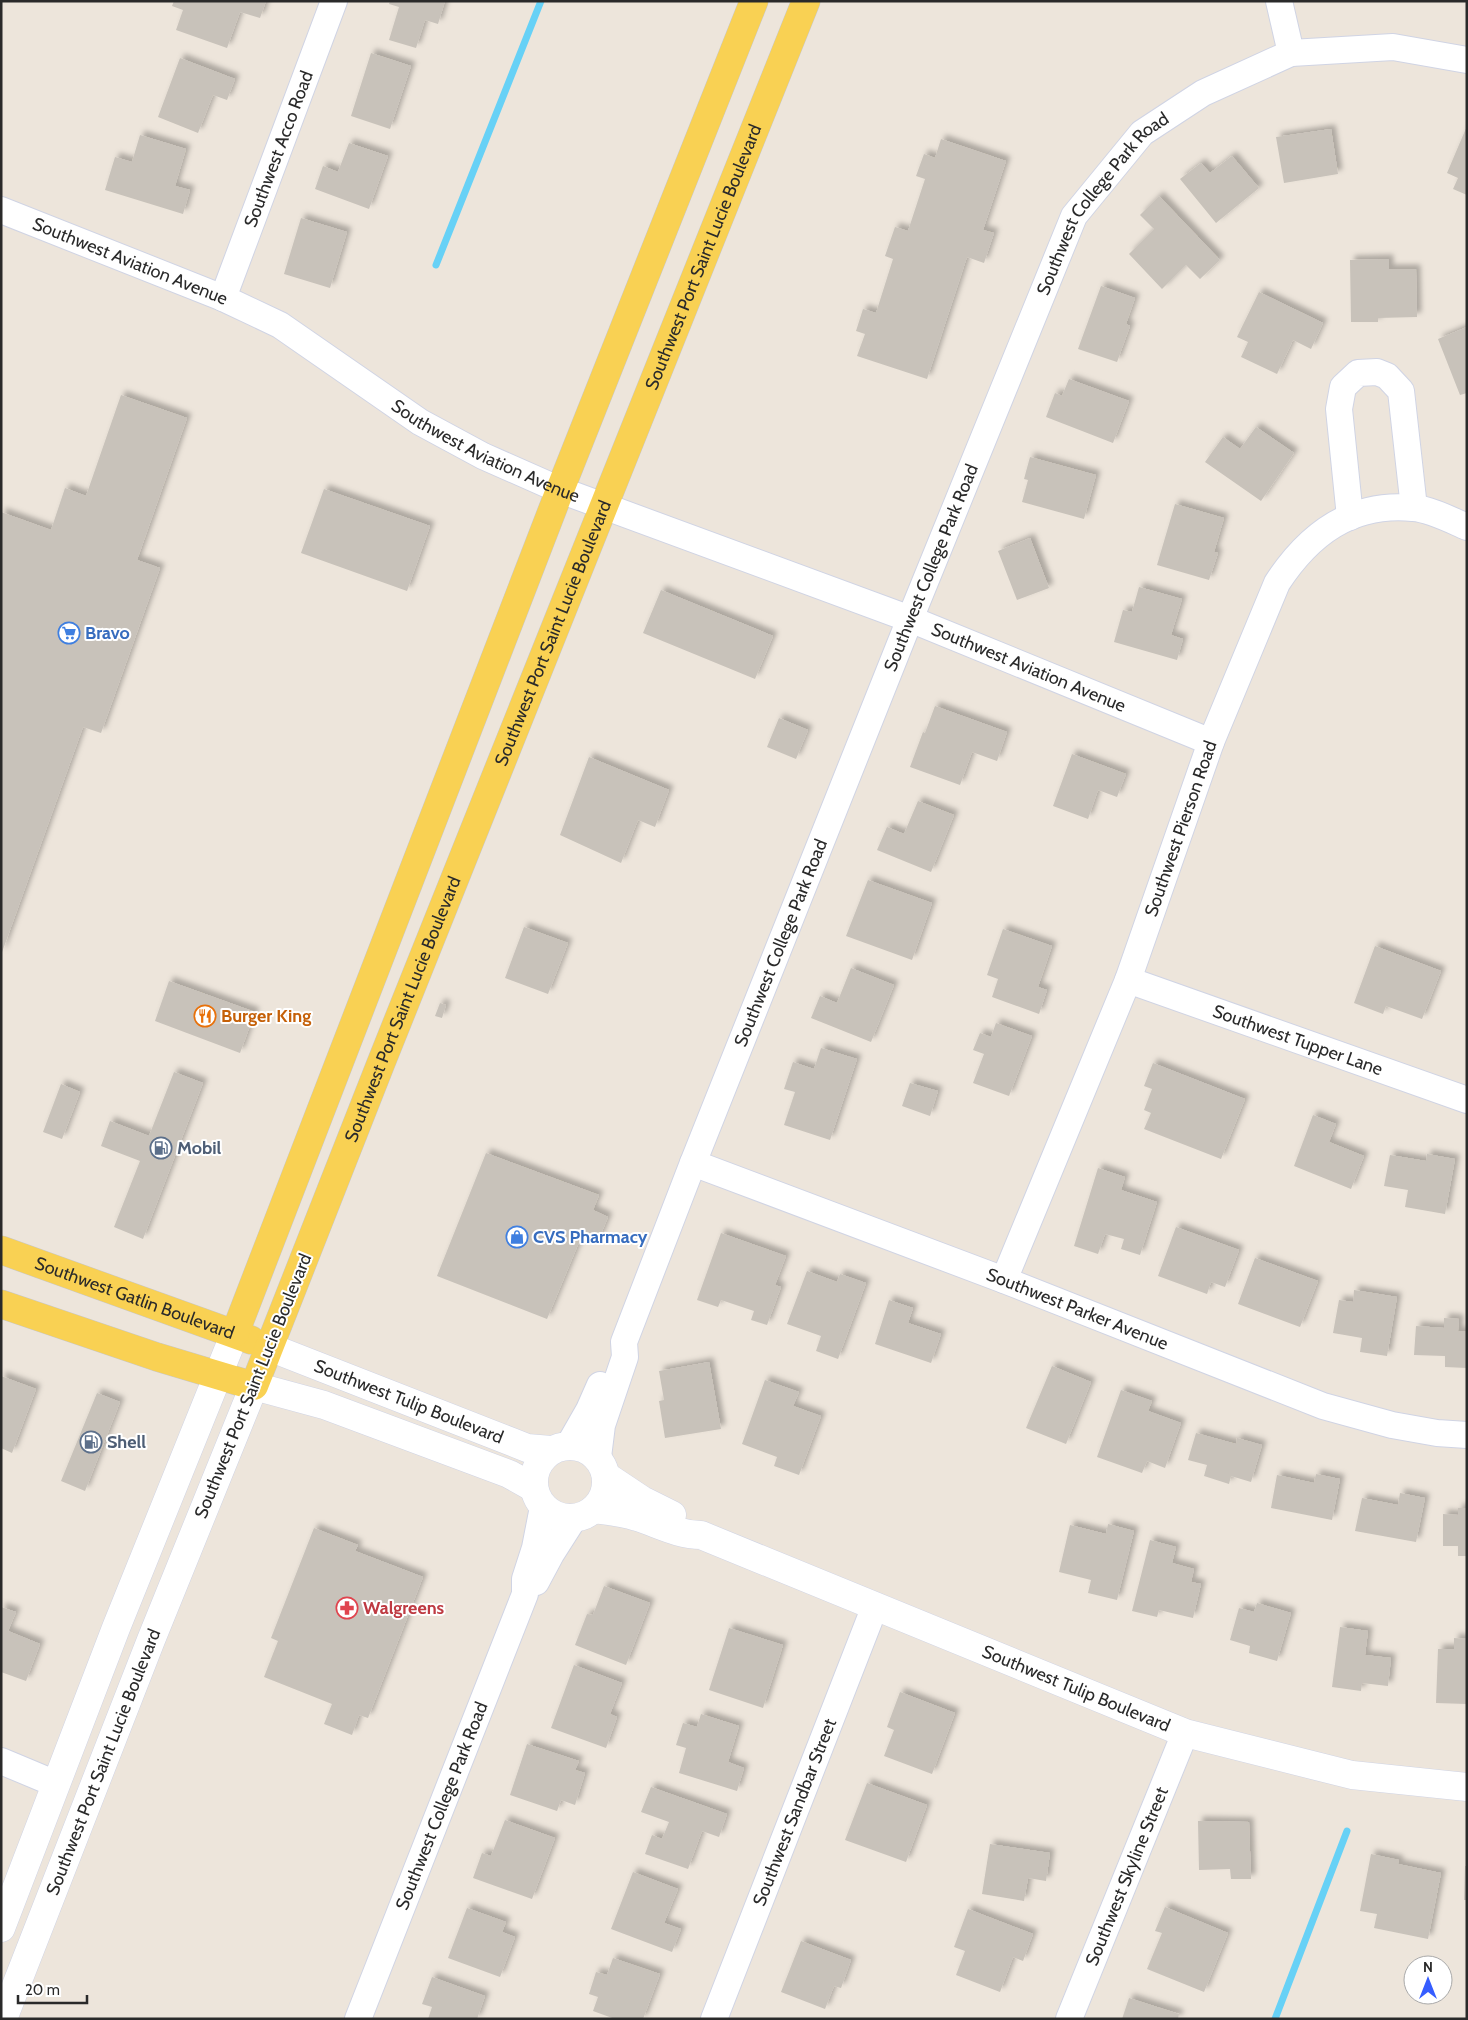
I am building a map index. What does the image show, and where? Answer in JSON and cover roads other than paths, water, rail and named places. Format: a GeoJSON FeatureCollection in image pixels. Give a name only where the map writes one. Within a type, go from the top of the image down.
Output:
{"type":"FeatureCollection","features":[{"type":"Feature","properties":{"kind":"main road","name":"Southwest Port Saint Lucie Boulevard"},"geometry":{"type":"LineString","coordinates":[[235,1334],[560,490],[754,1]]}},
{"type":"Feature","properties":{"kind":"main road","name":"Southwest Port Saint Lucie Boulevard"},"geometry":{"type":"LineString","coordinates":[[254,1386],[603,506],[806,1]]}},
{"type":"Feature","properties":{"kind":"main road","name":"Southwest Gatlin Boulevard"},"geometry":{"type":"LineString","coordinates":[[1,1250],[270,1347]]}},
{"type":"Feature","properties":{"kind":"main road"},"geometry":{"type":"LineString","coordinates":[[1,1304],[218,1376],[254,1386]]}},
{"type":"Feature","properties":{"kind":"street","name":"Southwest Acco Road"},"geometry":{"type":"LineString","coordinates":[[223,298],[334,1]]}},
{"type":"Feature","properties":{"kind":"street"},"geometry":{"type":"LineString","coordinates":[[1279,1],[1292,53]]}},
{"type":"Feature","properties":{"kind":"street","name":"Southwest College Park Road"},"geometry":{"type":"LineString","coordinates":[[602,1467],[602,1425],[625,1356],[624,1342],[693,1163],[910,619],[1074,216],[1142,133],[1203,93],[1292,53],[1393,47],[1467,60]]}},
{"type":"Feature","properties":{"kind":"street","name":"Southwest Aviation Avenue"},"geometry":{"type":"LineString","coordinates":[[1,210],[223,298],[280,325],[420,422],[483,456],[560,490],[910,619],[1212,742]]}},
{"type":"Feature","properties":{"kind":"street"},"geometry":{"type":"LineString","coordinates":[[1350,517],[1338,408],[1343,387],[1358,373],[1377,372],[1387,376],[1401,391],[1414,508]]}},
{"type":"Feature","properties":{"kind":"street","name":"Southwest Pierson Road"},"geometry":{"type":"LineString","coordinates":[[1004,1280],[1128,980],[1212,742],[1277,583],[1292,560],[1309,542],[1329,527],[1350,517],[1378,509],[1414,508],[1467,527]]}},
{"type":"Feature","properties":{"kind":"street","name":"Southwest Tupper Lane"},"geometry":{"type":"LineString","coordinates":[[1128,980],[1467,1100]]}},
{"type":"Feature","properties":{"kind":"street","name":"Southwest Parker Avenue"},"geometry":{"type":"LineString","coordinates":[[693,1163],[1004,1280],[1323,1406],[1392,1424],[1437,1433],[1467,1435]]}},
{"type":"Feature","properties":{"kind":"street","name":"Southwest Port Saint Lucie Boulevard"},"geometry":{"type":"LineString","coordinates":[[1,1928],[120,1619],[235,1334]]}},
{"type":"Feature","properties":{"kind":"street","name":"Southwest College Park Road"},"geometry":{"type":"LineString","coordinates":[[560,1448],[589,1410],[612,1352],[624,1342]]}},
{"type":"Feature","properties":{"kind":"street","name":"Southwest Tulip Boulevard"},"geometry":{"type":"LineString","coordinates":[[270,1347],[527,1448],[560,1448]]}},
{"type":"Feature","properties":{"kind":"street","name":"Southwest Port Saint Lucie Boulevard"},"geometry":{"type":"LineString","coordinates":[[4,2019],[151,1640],[254,1386]]}},
{"type":"Feature","properties":{"kind":"street","name":"Southwest Tulip Boulevard"},"geometry":{"type":"LineString","coordinates":[[254,1386],[324,1404],[509,1474],[539,1497]]}},
{"type":"Feature","properties":{"kind":"street"},"geometry":{"type":"LineString","coordinates":[[560,1448],[590,1451],[602,1467],[606,1488],[603,1498],[584,1514],[551,1512],[539,1497],[535,1476],[538,1468],[543,1458],[560,1448]]}},
{"type":"Feature","properties":{"kind":"street","name":"Southwest Tulip Boulevard"},"geometry":{"type":"LineString","coordinates":[[602,1467],[642,1500],[691,1524],[702,1535]]}},
{"type":"Feature","properties":{"kind":"street","name":"Southwest College Park Road"},"geometry":{"type":"LineString","coordinates":[[358,2019],[525,1594],[525,1579],[535,1548],[539,1497]]}},
{"type":"Feature","properties":{"kind":"street","name":"Southwest Tulip Boulevard"},"geometry":{"type":"LineString","coordinates":[[584,1514],[616,1511],[686,1535],[702,1535],[1185,1733],[1352,1775],[1467,1788]]}},
{"type":"Feature","properties":{"kind":"street","name":"Southwest College Park Road"},"geometry":{"type":"LineString","coordinates":[[525,1594],[536,1584],[551,1554],[584,1514]]}},
{"type":"Feature","properties":{"kind":"street","name":"Southwest Sandbar Street"},"geometry":{"type":"LineString","coordinates":[[714,2019],[875,1606]]}},
{"type":"Feature","properties":{"kind":"street","name":"Southwest Skyline Street"},"geometry":{"type":"LineString","coordinates":[[1069,2019],[1185,1733]]}},
{"type":"Feature","properties":{"kind":"street"},"geometry":{"type":"LineString","coordinates":[[1,1761],[56,1784]]}},
{"type":"Feature","properties":{"kind":"waterway"},"geometry":{"type":"LineString","coordinates":[[436,265],[541,1]]}},
{"type":"Feature","properties":{"kind":"waterway"},"geometry":{"type":"LineString","coordinates":[[1275,2019],[1347,1831]]}},
{"type":"Feature","properties":{"kind":"place","name":"Bravo"},"geometry":{"type":"Point","coordinates":[69,633]}},
{"type":"Feature","properties":{"kind":"place","name":"Burger King"},"geometry":{"type":"Point","coordinates":[205,1016]}},
{"type":"Feature","properties":{"kind":"place","name":"Mobil"},"geometry":{"type":"Point","coordinates":[161,1148]}},
{"type":"Feature","properties":{"kind":"place","name":"CVS Pharmacy"},"geometry":{"type":"Point","coordinates":[517,1237]}},
{"type":"Feature","properties":{"kind":"place","name":"Shell"},"geometry":{"type":"Point","coordinates":[91,1442]}},
{"type":"Feature","properties":{"kind":"place","name":"Walgreens"},"geometry":{"type":"Point","coordinates":[347,1608]}}]}
